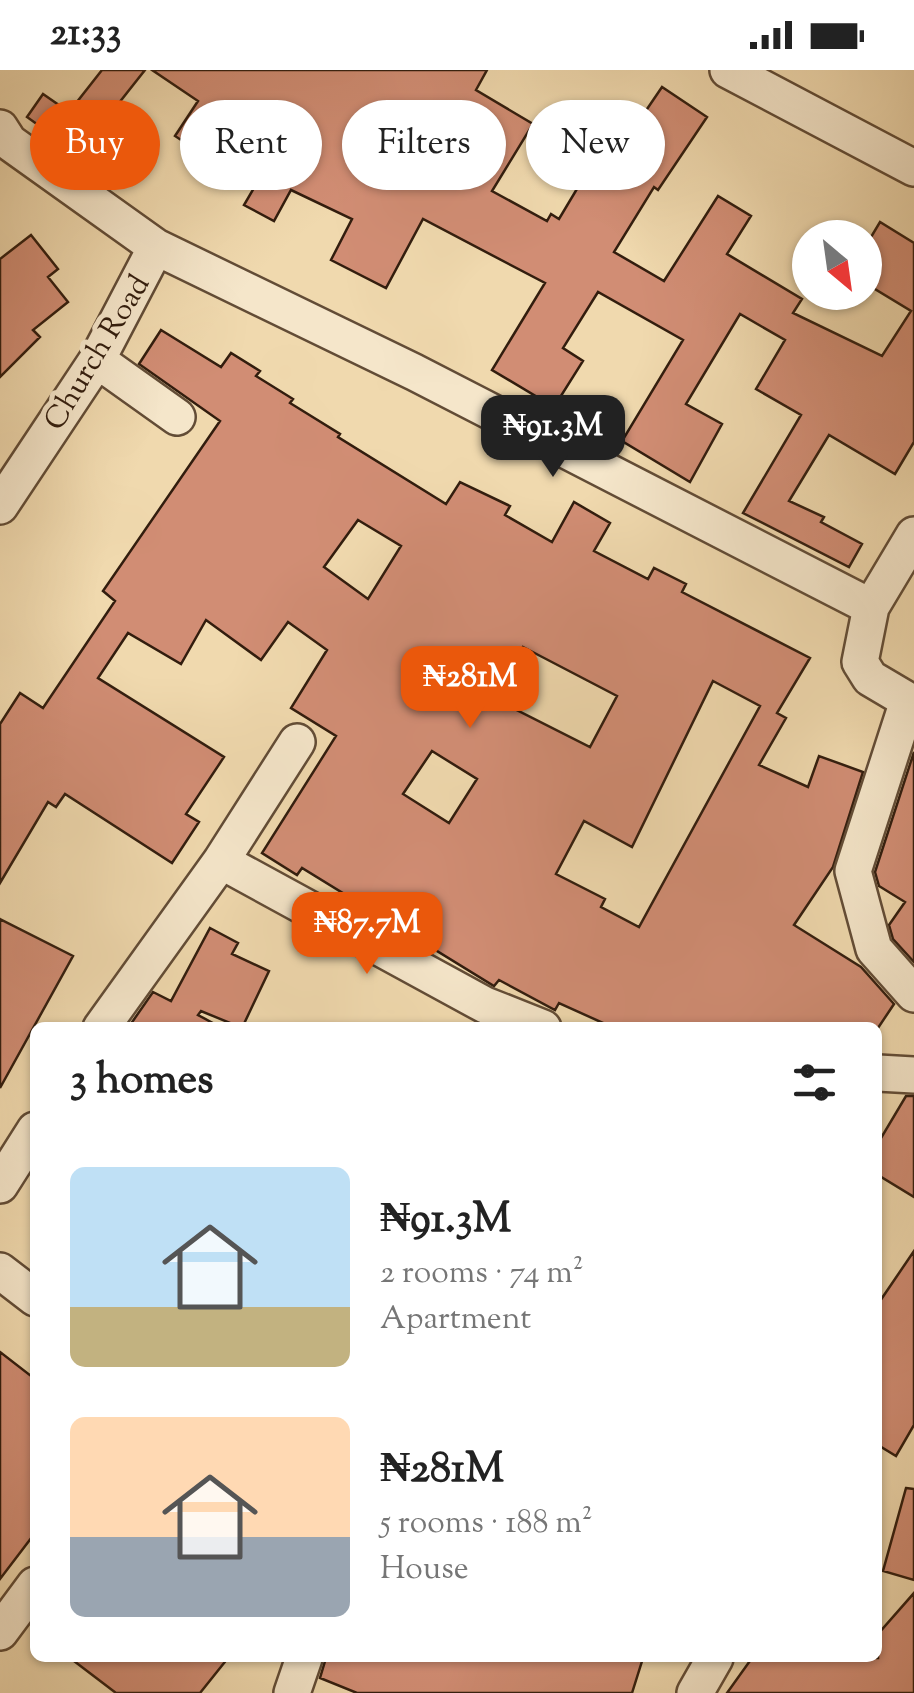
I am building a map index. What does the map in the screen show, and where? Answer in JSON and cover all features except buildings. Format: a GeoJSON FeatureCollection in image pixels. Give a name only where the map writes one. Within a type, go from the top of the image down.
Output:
{"type":"FeatureCollection","features":[{"type":"Feature","properties":{"kind":"street"},"geometry":{"type":"LineString","coordinates":[[728,70],[914,168]]}},
{"type":"Feature","properties":{"kind":"street"},"geometry":{"type":"LineString","coordinates":[[3,140],[156,247],[414,372],[871,607]]}},
{"type":"Feature","properties":{"kind":"street","name":"Church Road"},"geometry":{"type":"LineString","coordinates":[[0,506],[97,360],[156,247]]}},
{"type":"Feature","properties":{"kind":"street"},"geometry":{"type":"LineString","coordinates":[[97,360],[177,417]]}},
{"type":"Feature","properties":{"kind":"street"},"geometry":{"type":"LineString","coordinates":[[914,535],[871,607],[860,662],[870,678],[911,703],[854,870],[874,949],[914,994]]}},
{"type":"Feature","properties":{"kind":"street"},"geometry":{"type":"LineString","coordinates":[[105,1022],[221,861],[297,742]]}},
{"type":"Feature","properties":{"kind":"street"},"geometry":{"type":"LineString","coordinates":[[221,861],[485,1005],[528,1022]]}},
{"type":"Feature","properties":{"kind":"street"},"geometry":{"type":"LineString","coordinates":[[882,1073],[914,1075]]}},
{"type":"Feature","properties":{"kind":"street"},"geometry":{"type":"LineString","coordinates":[[0,1185],[30,1138]]}},
{"type":"Feature","properties":{"kind":"street"},"geometry":{"type":"LineString","coordinates":[[0,1271],[30,1294]]}},
{"type":"Feature","properties":{"kind":"street"},"geometry":{"type":"LineString","coordinates":[[0,1632],[30,1593]]}},
{"type":"Feature","properties":{"kind":"street"},"geometry":{"type":"LineString","coordinates":[[292,1693],[303,1662]]}},
{"type":"Feature","properties":{"kind":"street"},"geometry":{"type":"LineString","coordinates":[[696,1693],[713,1662]]}}]}
